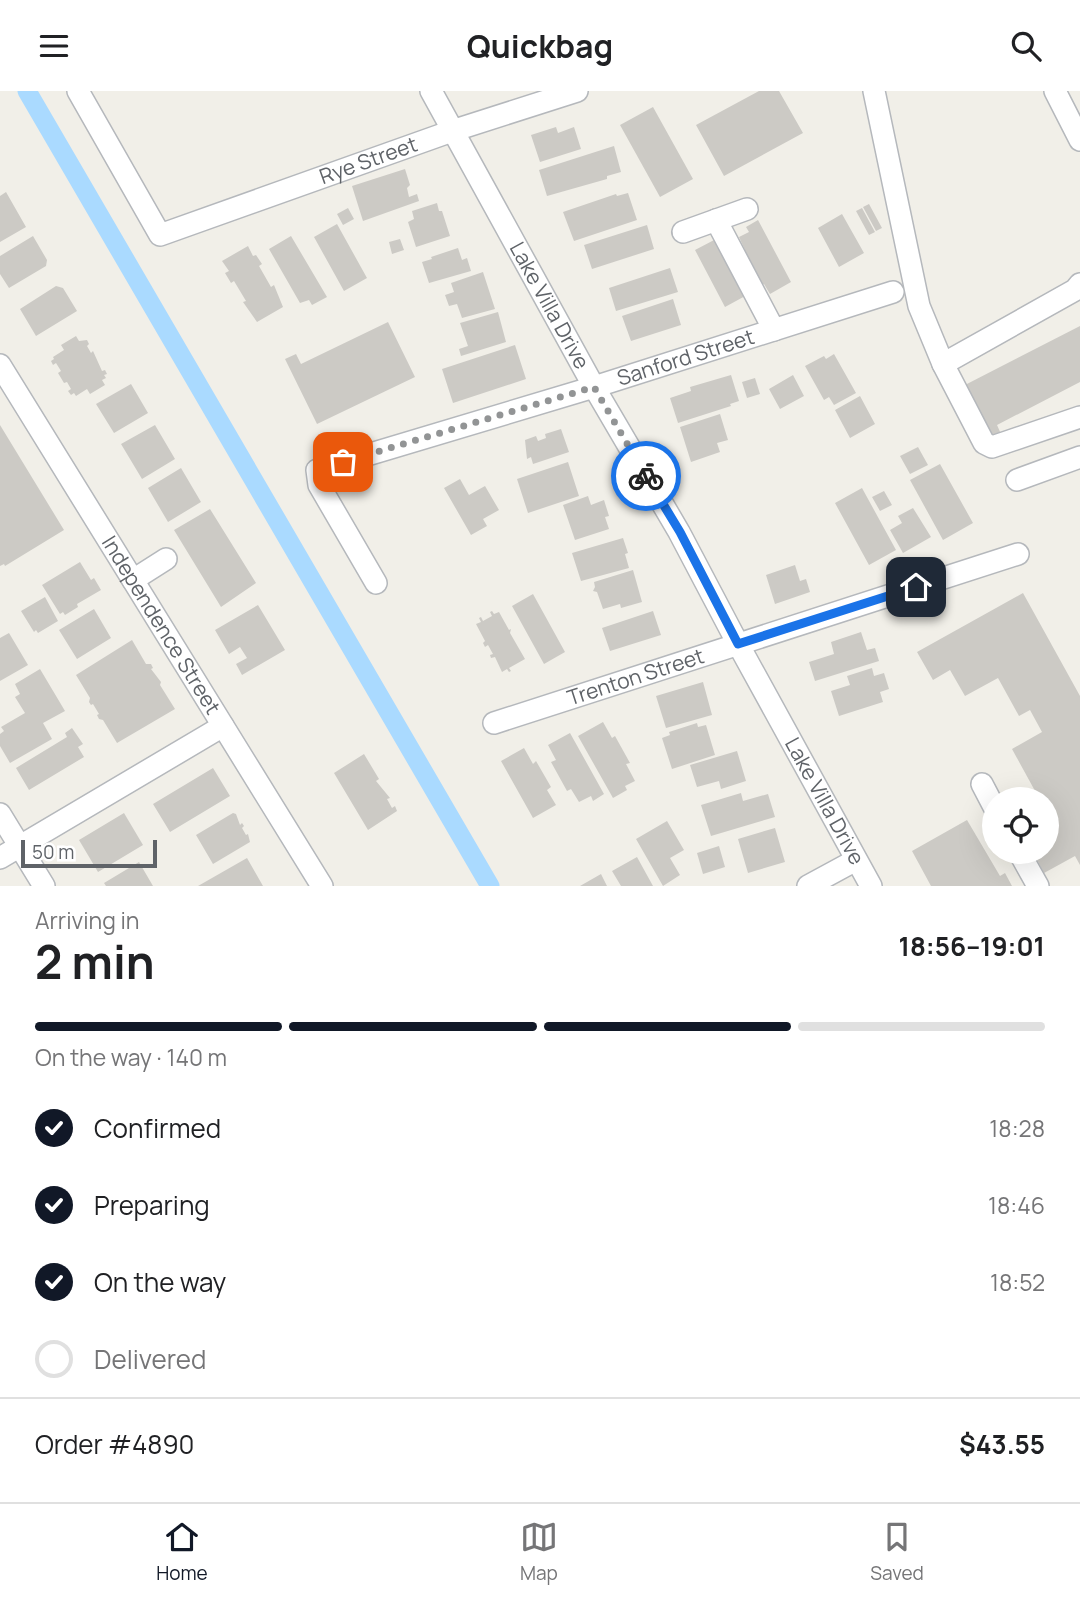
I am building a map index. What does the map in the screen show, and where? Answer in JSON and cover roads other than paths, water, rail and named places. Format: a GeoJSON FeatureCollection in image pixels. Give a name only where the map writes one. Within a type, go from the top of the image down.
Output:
{"type":"FeatureCollection","features":[{"type":"Feature","properties":{"kind":"street","name":"Rye Street"},"geometry":{"type":"LineString","coordinates":[[78,91],[160,236],[452,131],[576,91]]}},
{"type":"Feature","properties":{"kind":"street","name":"Lake Villa Drive"},"geometry":{"type":"LineString","coordinates":[[431,91],[594,387],[680,532],[738,644],[871,886]]}},
{"type":"Feature","properties":{"kind":"street"},"geometry":{"type":"LineString","coordinates":[[874,91],[919,306],[943,364],[984,443],[992,447],[1080,417]]}},
{"type":"Feature","properties":{"kind":"street"},"geometry":{"type":"LineString","coordinates":[[1055,91],[1080,140]]}},
{"type":"Feature","properties":{"kind":"street"},"geometry":{"type":"LineString","coordinates":[[683,232],[747,209]]}},
{"type":"Feature","properties":{"kind":"street"},"geometry":{"type":"LineString","coordinates":[[716,220],[774,330]]}},
{"type":"Feature","properties":{"kind":"street"},"geometry":{"type":"LineString","coordinates":[[943,364],[1075,291],[1080,284]]}},
{"type":"Feature","properties":{"kind":"street","name":"Sanford Street"},"geometry":{"type":"LineString","coordinates":[[376,583],[319,485],[317,470],[594,387],[893,292]]}},
{"type":"Feature","properties":{"kind":"street","name":"Independence Street"},"geometry":{"type":"LineString","coordinates":[[0,365],[322,886]]}},
{"type":"Feature","properties":{"kind":"street"},"geometry":{"type":"LineString","coordinates":[[1017,480],[1080,457]]}},
{"type":"Feature","properties":{"kind":"street","name":"Trenton Street"},"geometry":{"type":"LineString","coordinates":[[494,723],[1018,554]]}},
{"type":"Feature","properties":{"kind":"street"},"geometry":{"type":"LineString","coordinates":[[133,580],[166,559]]}},
{"type":"Feature","properties":{"kind":"street"},"geometry":{"type":"LineString","coordinates":[[0,857],[223,726]]}},
{"type":"Feature","properties":{"kind":"street"},"geometry":{"type":"LineString","coordinates":[[0,814],[44,886]]}},
{"type":"Feature","properties":{"kind":"street"},"geometry":{"type":"LineString","coordinates":[[808,886],[856,860]]}},
{"type":"Feature","properties":{"kind":"street"},"geometry":{"type":"LineString","coordinates":[[1026,864],[1038,886]]}},
{"type":"Feature","properties":{"kind":"waterway"},"geometry":{"type":"LineString","coordinates":[[27,91],[490,886]]}}]}
